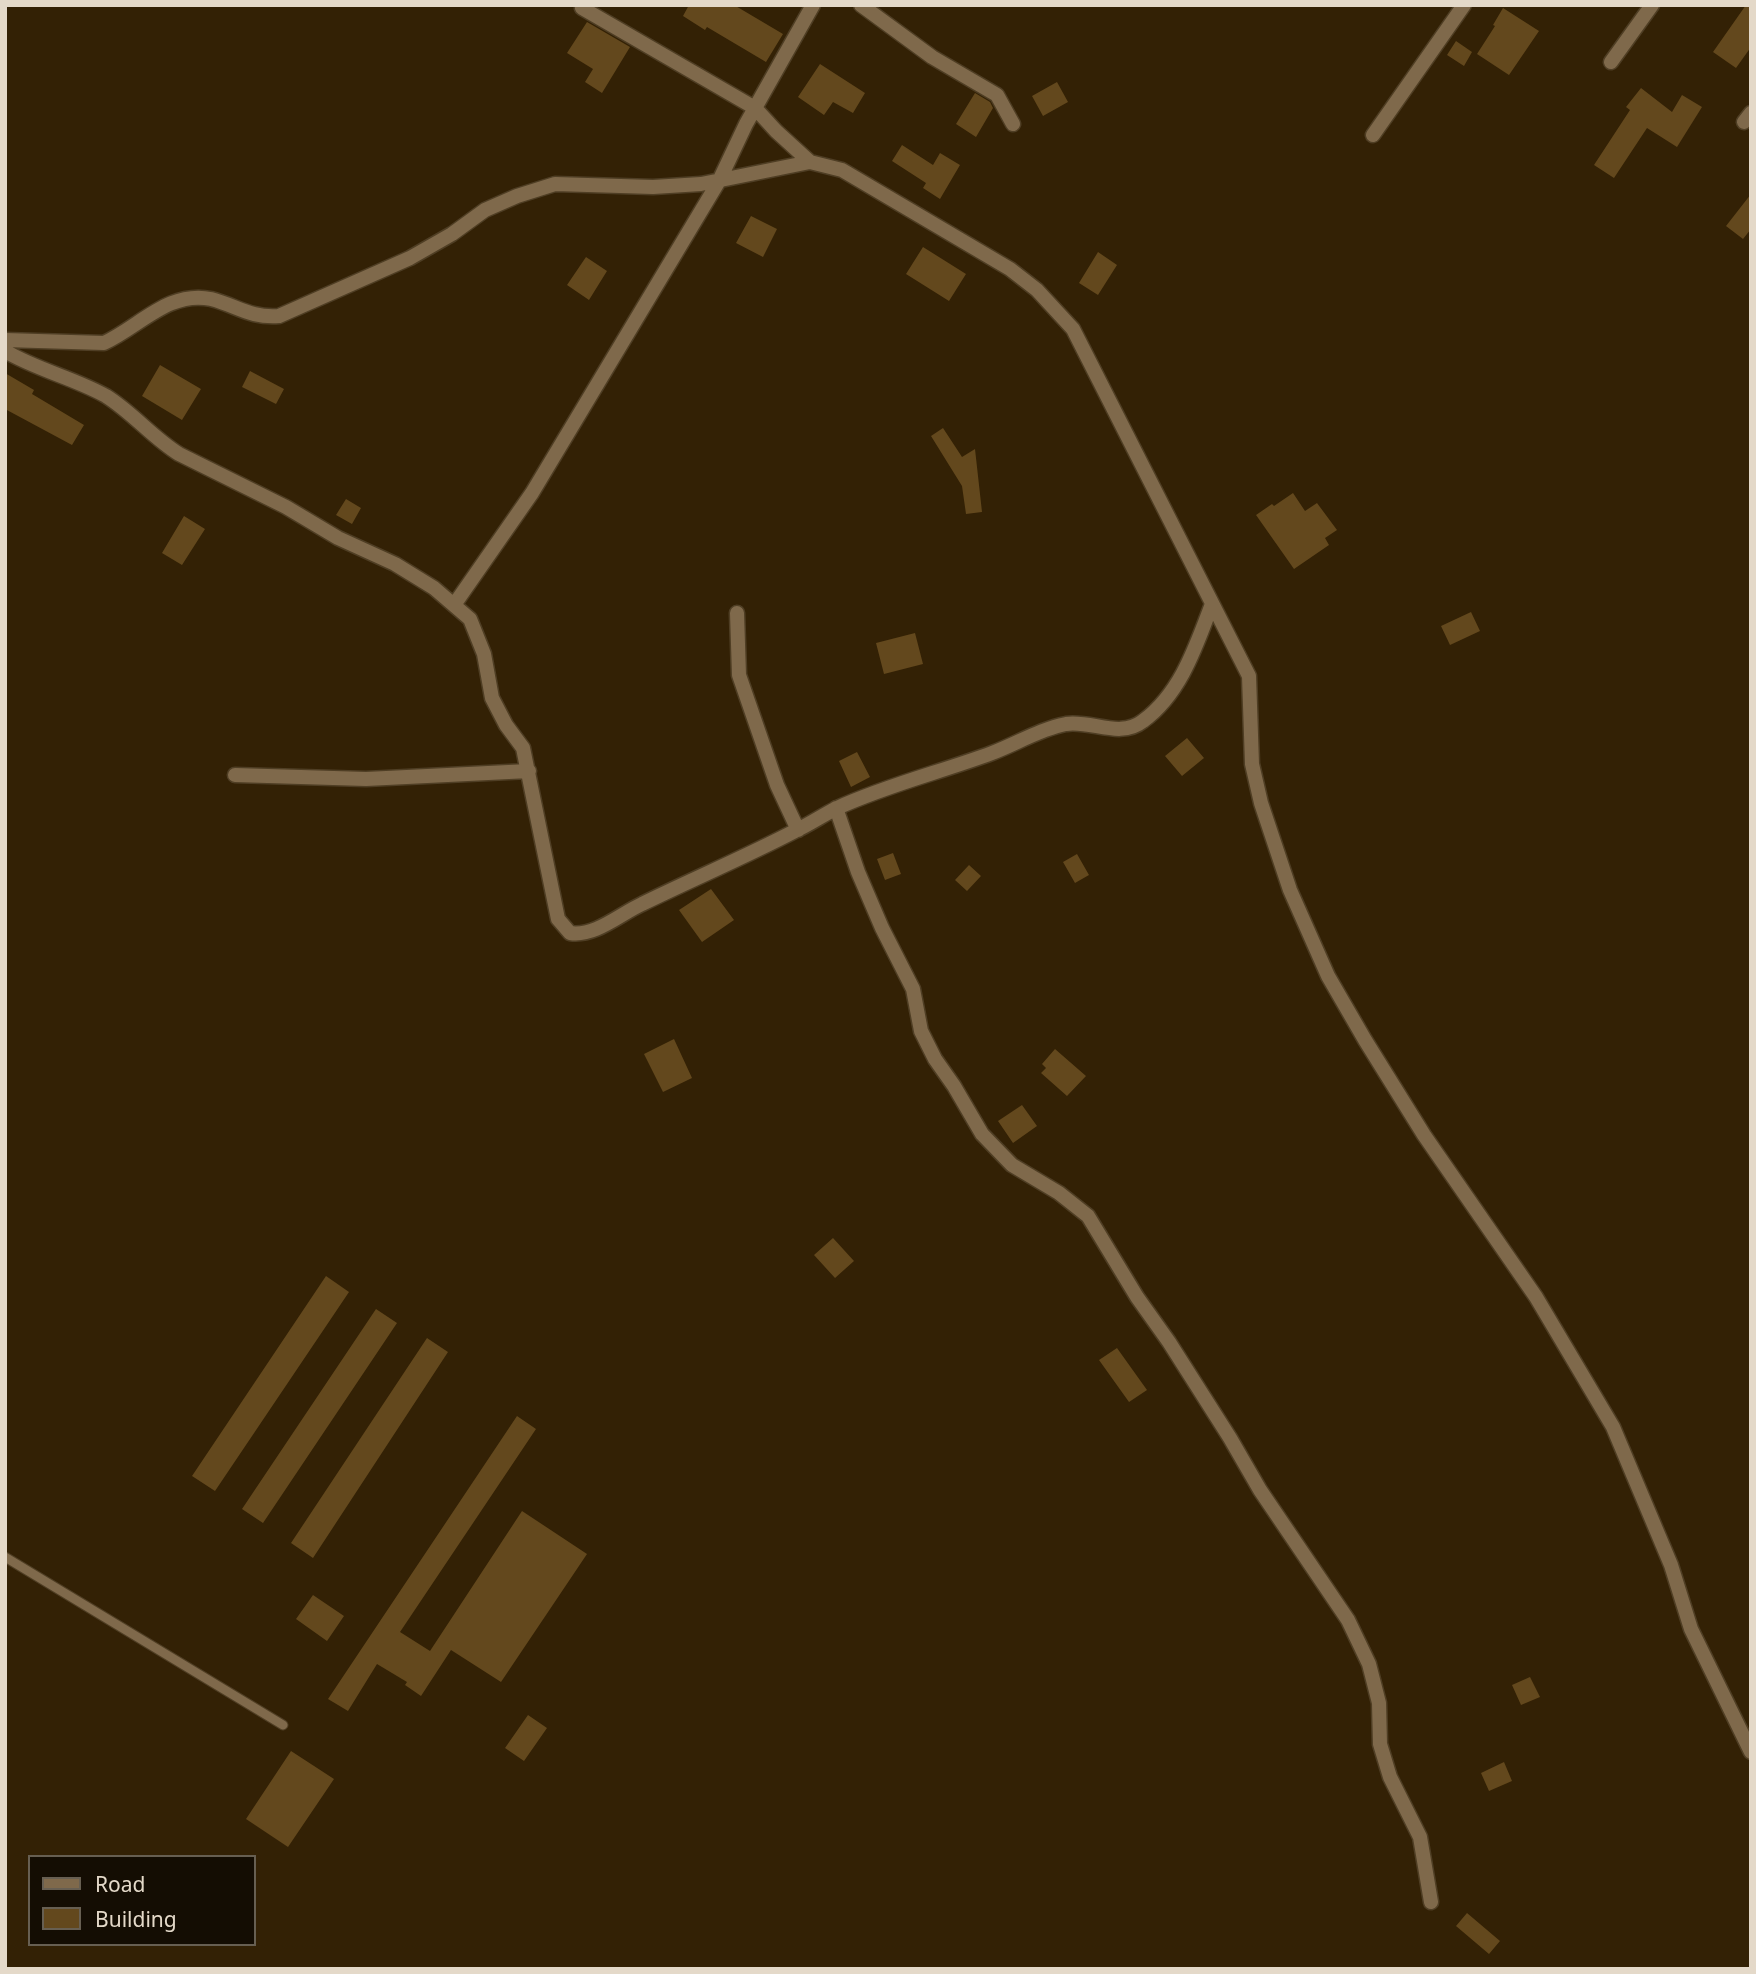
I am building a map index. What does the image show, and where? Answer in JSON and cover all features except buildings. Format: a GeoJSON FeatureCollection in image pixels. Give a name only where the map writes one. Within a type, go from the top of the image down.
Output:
{"type":"FeatureCollection","features":[{"type":"Feature","properties":{"kind":"street"},"geometry":{"type":"LineString","coordinates":[[454,605],[532,493],[719,181],[755,108],[813,5]]}},
{"type":"Feature","properties":{"kind":"street"},"geometry":{"type":"LineString","coordinates":[[861,5],[932,57],[997,96],[1013,124]]}},
{"type":"Feature","properties":{"kind":"street"},"geometry":{"type":"LineString","coordinates":[[1373,135],[1464,5]]}},
{"type":"Feature","properties":{"kind":"street"},"geometry":{"type":"LineString","coordinates":[[1611,62],[1652,5]]}},
{"type":"Feature","properties":{"kind":"street"},"geometry":{"type":"LineString","coordinates":[[582,8],[755,108],[810,162]]}},
{"type":"Feature","properties":{"kind":"street"},"geometry":{"type":"LineString","coordinates":[[5,341],[104,343],[163,306],[186,298],[210,299],[260,317],[279,316],[410,258],[452,234],[485,210],[555,184],[653,187],[719,181],[810,162],[842,170],[1010,269],[1037,290],[1073,330],[1249,676],[1252,764],[1261,803],[1290,890],[1328,976],[1416,1123],[1536,1297],[1613,1427],[1671,1565],[1691,1629],[1751,1752]]}},
{"type":"Feature","properties":{"kind":"street"},"geometry":{"type":"LineString","coordinates":[[5,351],[34,367],[102,394],[128,410],[166,446],[179,454],[286,507],[338,538],[395,564],[434,588],[470,619],[484,654],[492,698],[506,725],[523,748],[558,919],[570,933],[582,935],[595,929],[639,905],[798,830],[836,808],[1068,724],[1119,730],[1141,723],[1158,708],[1189,664],[1212,604]]}},
{"type":"Feature","properties":{"kind":"street"},"geometry":{"type":"LineString","coordinates":[[737,613],[739,674],[777,785],[798,830]]}},
{"type":"Feature","properties":{"kind":"street"},"geometry":{"type":"LineString","coordinates":[[235,775],[366,779],[529,771]]}},
{"type":"Feature","properties":{"kind":"street"},"geometry":{"type":"LineString","coordinates":[[836,808],[858,872],[882,928],[913,989],[921,1031],[935,1059],[982,1134],[1012,1165],[1059,1193],[1088,1216],[1137,1297],[1224,1427],[1260,1490],[1348,1620],[1369,1664],[1380,1703],[1380,1744],[1390,1777],[1419,1837],[1431,1902]]}},
{"type":"Feature","properties":{"kind":"lane"},"geometry":{"type":"LineString","coordinates":[[5,1557],[283,1725]]}}]}
